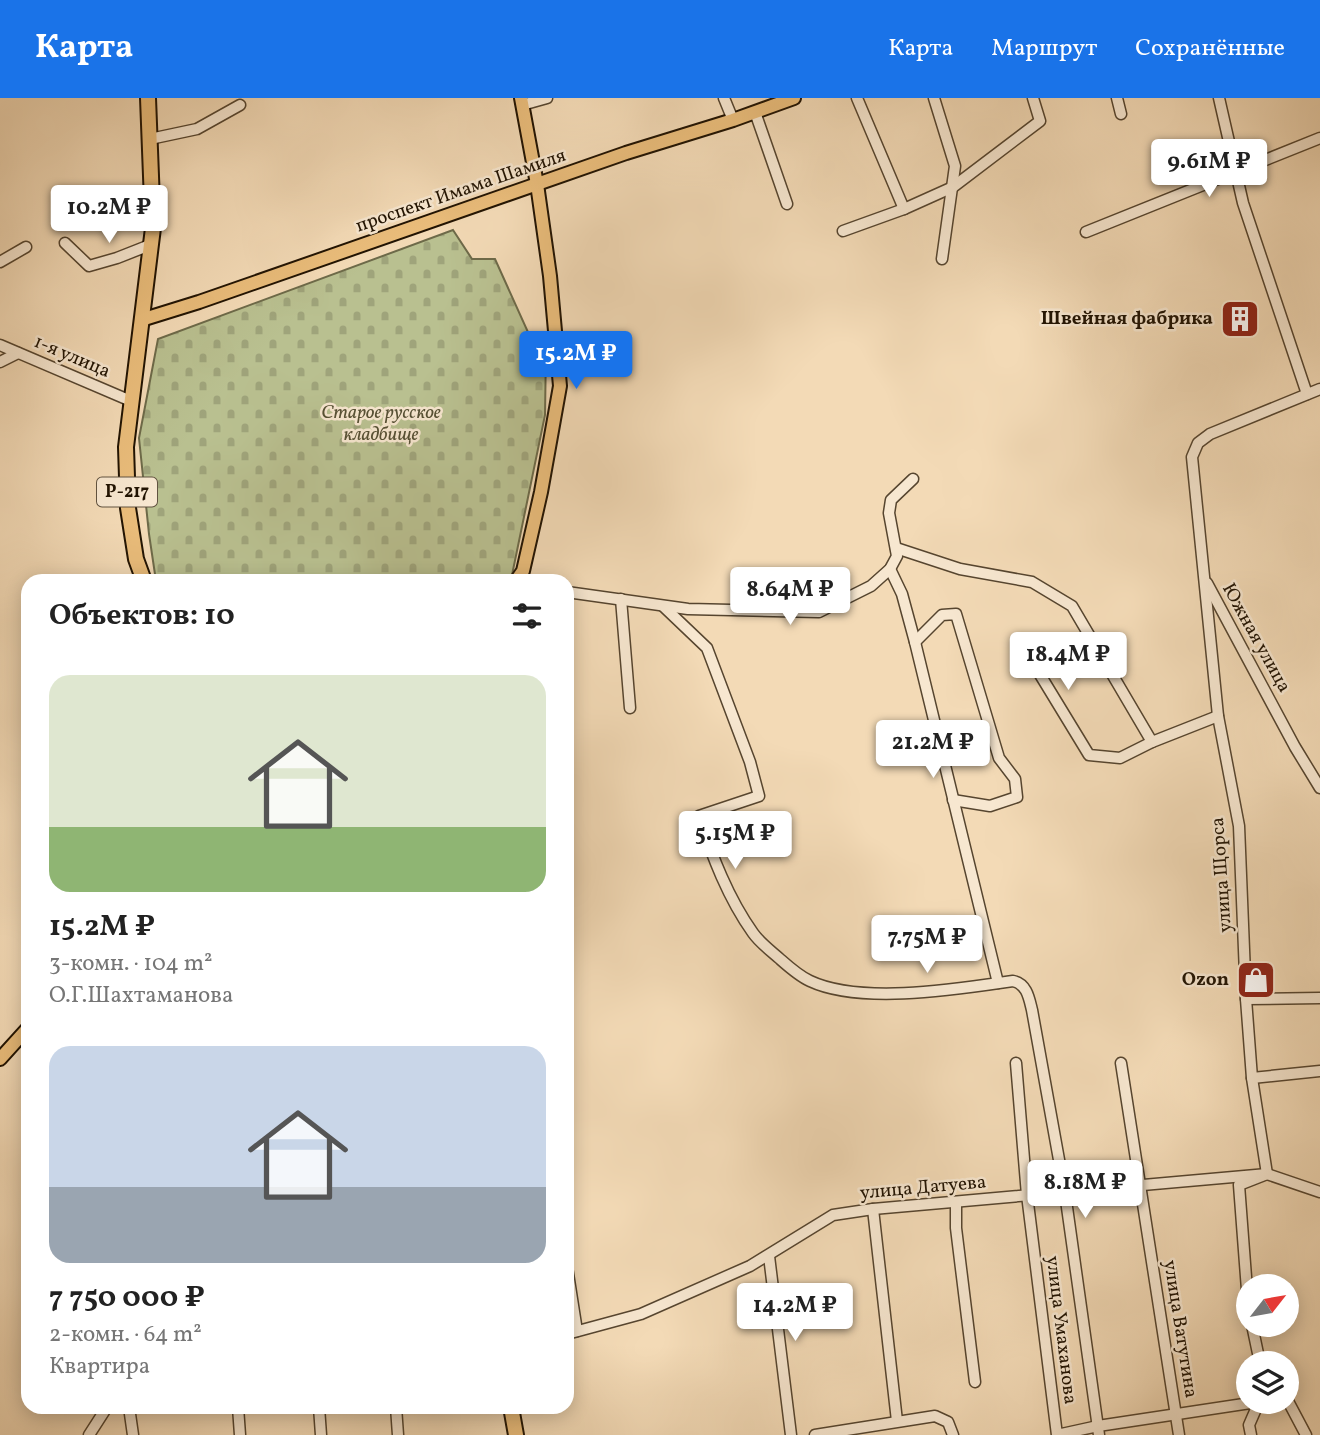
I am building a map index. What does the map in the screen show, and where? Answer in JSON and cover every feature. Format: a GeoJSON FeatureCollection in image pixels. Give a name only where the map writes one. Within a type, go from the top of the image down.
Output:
{"type":"FeatureCollection","features":[{"type":"Feature","properties":{"kind":"highway","name":"Р-217"},"geometry":{"type":"LineString","coordinates":[[141,574],[136,559],[128,508],[126,447],[153,228],[148,98]]}},
{"type":"Feature","properties":{"kind":"highway"},"geometry":{"type":"LineString","coordinates":[[512,1414],[516,1435]]}},
{"type":"Feature","properties":{"kind":"main road","name":"проспект Имама Шамиля"},"geometry":{"type":"LineString","coordinates":[[141,320],[794,98]]}},
{"type":"Feature","properties":{"kind":"main road"},"geometry":{"type":"LineString","coordinates":[[521,101],[537,184],[550,276],[560,386],[541,492],[522,574]]}},
{"type":"Feature","properties":{"kind":"main road"},"geometry":{"type":"LineString","coordinates":[[0,1059],[21,1036]]}},
{"type":"Feature","properties":{"kind":"street"},"geometry":{"type":"LineString","coordinates":[[521,101],[547,98]]}},
{"type":"Feature","properties":{"kind":"street"},"geometry":{"type":"LineString","coordinates":[[724,98],[733,120]]}},
{"type":"Feature","properties":{"kind":"street"},"geometry":{"type":"LineString","coordinates":[[857,98],[904,209]]}},
{"type":"Feature","properties":{"kind":"street"},"geometry":{"type":"LineString","coordinates":[[934,98],[955,166],[942,259]]}},
{"type":"Feature","properties":{"kind":"street"},"geometry":{"type":"LineString","coordinates":[[843,231],[904,209],[953,187],[1040,121],[1033,98]]}},
{"type":"Feature","properties":{"kind":"street"},"geometry":{"type":"LineString","coordinates":[[1117,98],[1121,114]]}},
{"type":"Feature","properties":{"kind":"street"},"geometry":{"type":"LineString","coordinates":[[1219,98],[1243,203],[1307,394],[1320,389]]}},
{"type":"Feature","properties":{"kind":"street"},"geometry":{"type":"LineString","coordinates":[[150,139],[197,130],[240,105]]}},
{"type":"Feature","properties":{"kind":"street"},"geometry":{"type":"LineString","coordinates":[[755,112],[787,204]]}},
{"type":"Feature","properties":{"kind":"street"},"geometry":{"type":"LineString","coordinates":[[1086,232],[1320,138]]}},
{"type":"Feature","properties":{"kind":"street"},"geometry":{"type":"LineString","coordinates":[[65,243],[89,265],[150,245]]}},
{"type":"Feature","properties":{"kind":"street"},"geometry":{"type":"LineString","coordinates":[[0,262],[26,247]]}},
{"type":"Feature","properties":{"kind":"street","name":"1-я улица"},"geometry":{"type":"LineString","coordinates":[[0,345],[131,401]]}},
{"type":"Feature","properties":{"kind":"street"},"geometry":{"type":"LineString","coordinates":[[0,362],[18,353]]}},
{"type":"Feature","properties":{"kind":"street","name":"улица Щорса"},"geometry":{"type":"LineString","coordinates":[[1267,1174],[1252,1078],[1239,826],[1218,716],[1192,457],[1198,443],[1210,433],[1307,394]]}},
{"type":"Feature","properties":{"kind":"street"},"geometry":{"type":"LineString","coordinates":[[574,593],[621,598],[664,607],[819,612],[872,586],[890,569],[897,556],[890,513],[891,500],[913,479]]}},
{"type":"Feature","properties":{"kind":"street"},"geometry":{"type":"LineString","coordinates":[[896,548],[960,569],[1031,582],[1072,606],[1152,743]]}},
{"type":"Feature","properties":{"kind":"street"},"geometry":{"type":"LineString","coordinates":[[890,569],[902,594],[915,642],[998,983]]}},
{"type":"Feature","properties":{"kind":"street","name":"Южная улица"},"geometry":{"type":"LineString","coordinates":[[1204,578],[1320,788]]}},
{"type":"Feature","properties":{"kind":"street"},"geometry":{"type":"LineString","coordinates":[[621,598],[630,708]]}},
{"type":"Feature","properties":{"kind":"street"},"geometry":{"type":"LineString","coordinates":[[664,607],[707,649],[750,762],[759,796],[699,816],[716,867],[753,934],[793,971],[811,982],[853,991],[896,993],[1013,981],[1021,984],[1026,991],[1032,1010],[1065,1193],[1099,1431]]}},
{"type":"Feature","properties":{"kind":"street"},"geometry":{"type":"LineString","coordinates":[[915,642],[942,615],[956,614],[999,758],[1015,779],[1017,797],[990,806],[953,800]]}},
{"type":"Feature","properties":{"kind":"street"},"geometry":{"type":"LineString","coordinates":[[1022,645],[1088,755],[1120,758],[1218,716]]}},
{"type":"Feature","properties":{"kind":"street"},"geometry":{"type":"LineString","coordinates":[[1246,999],[1320,998]]}},
{"type":"Feature","properties":{"kind":"street","name":"улица Умаханова"},"geometry":{"type":"LineString","coordinates":[[1016,1063],[1027,1195],[1057,1435]]}},
{"type":"Feature","properties":{"kind":"street","name":"улица Ватутина"},"geometry":{"type":"LineString","coordinates":[[1121,1063],[1179,1435]]}},
{"type":"Feature","properties":{"kind":"street"},"geometry":{"type":"LineString","coordinates":[[1252,1078],[1320,1071]]}},
{"type":"Feature","properties":{"kind":"street"},"geometry":{"type":"LineString","coordinates":[[1246,1274],[1239,1185],[1267,1174]]}},
{"type":"Feature","properties":{"kind":"street","name":"улица Датуева"},"geometry":{"type":"LineString","coordinates":[[574,1331],[641,1314],[750,1266],[833,1215],[873,1209],[1267,1174],[1320,1192]]}},
{"type":"Feature","properties":{"kind":"street"},"geometry":{"type":"LineString","coordinates":[[956,1202],[956,1228],[975,1382]]}},
{"type":"Feature","properties":{"kind":"street"},"geometry":{"type":"LineString","coordinates":[[873,1209],[897,1421]]}},
{"type":"Feature","properties":{"kind":"street"},"geometry":{"type":"LineString","coordinates":[[769,1256],[791,1435]]}},
{"type":"Feature","properties":{"kind":"street"},"geometry":{"type":"LineString","coordinates":[[1057,1435],[1099,1431],[1236,1405]]}},
{"type":"Feature","properties":{"kind":"street"},"geometry":{"type":"LineString","coordinates":[[89,1435],[102,1414]]}},
{"type":"Feature","properties":{"kind":"street"},"geometry":{"type":"LineString","coordinates":[[130,1414],[133,1435]]}},
{"type":"Feature","properties":{"kind":"street"},"geometry":{"type":"LineString","coordinates":[[238,1414],[240,1435]]}},
{"type":"Feature","properties":{"kind":"street"},"geometry":{"type":"LineString","coordinates":[[320,1414],[321,1435]]}},
{"type":"Feature","properties":{"kind":"street"},"geometry":{"type":"LineString","coordinates":[[396,1414],[398,1435]]}},
{"type":"Feature","properties":{"kind":"street"},"geometry":{"type":"LineString","coordinates":[[1251,1435],[1249,1425],[1253,1414]]}},
{"type":"Feature","properties":{"kind":"street"},"geometry":{"type":"LineString","coordinates":[[1294,1414],[1306,1435]]}},
{"type":"Feature","properties":{"kind":"street"},"geometry":{"type":"LineString","coordinates":[[815,1435],[897,1421],[941,1417],[948,1422],[953,1435]]}},
{"type":"Feature","properties":{"kind":"green space","name":"Старое русское кладбище"},"geometry":{"type":"Polygon","coordinates":[[[453,230],[472,259],[495,259],[536,350],[546,350],[545,415],[512,574],[155,574],[139,438],[158,339],[453,230]]]}},
{"type":"Feature","properties":{"kind":"place","name":"Швейная фабрика"},"geometry":{"type":"Point","coordinates":[1240,319]}},
{"type":"Feature","properties":{"kind":"place","name":"Ozon"},"geometry":{"type":"Point","coordinates":[1256,980]}}]}
